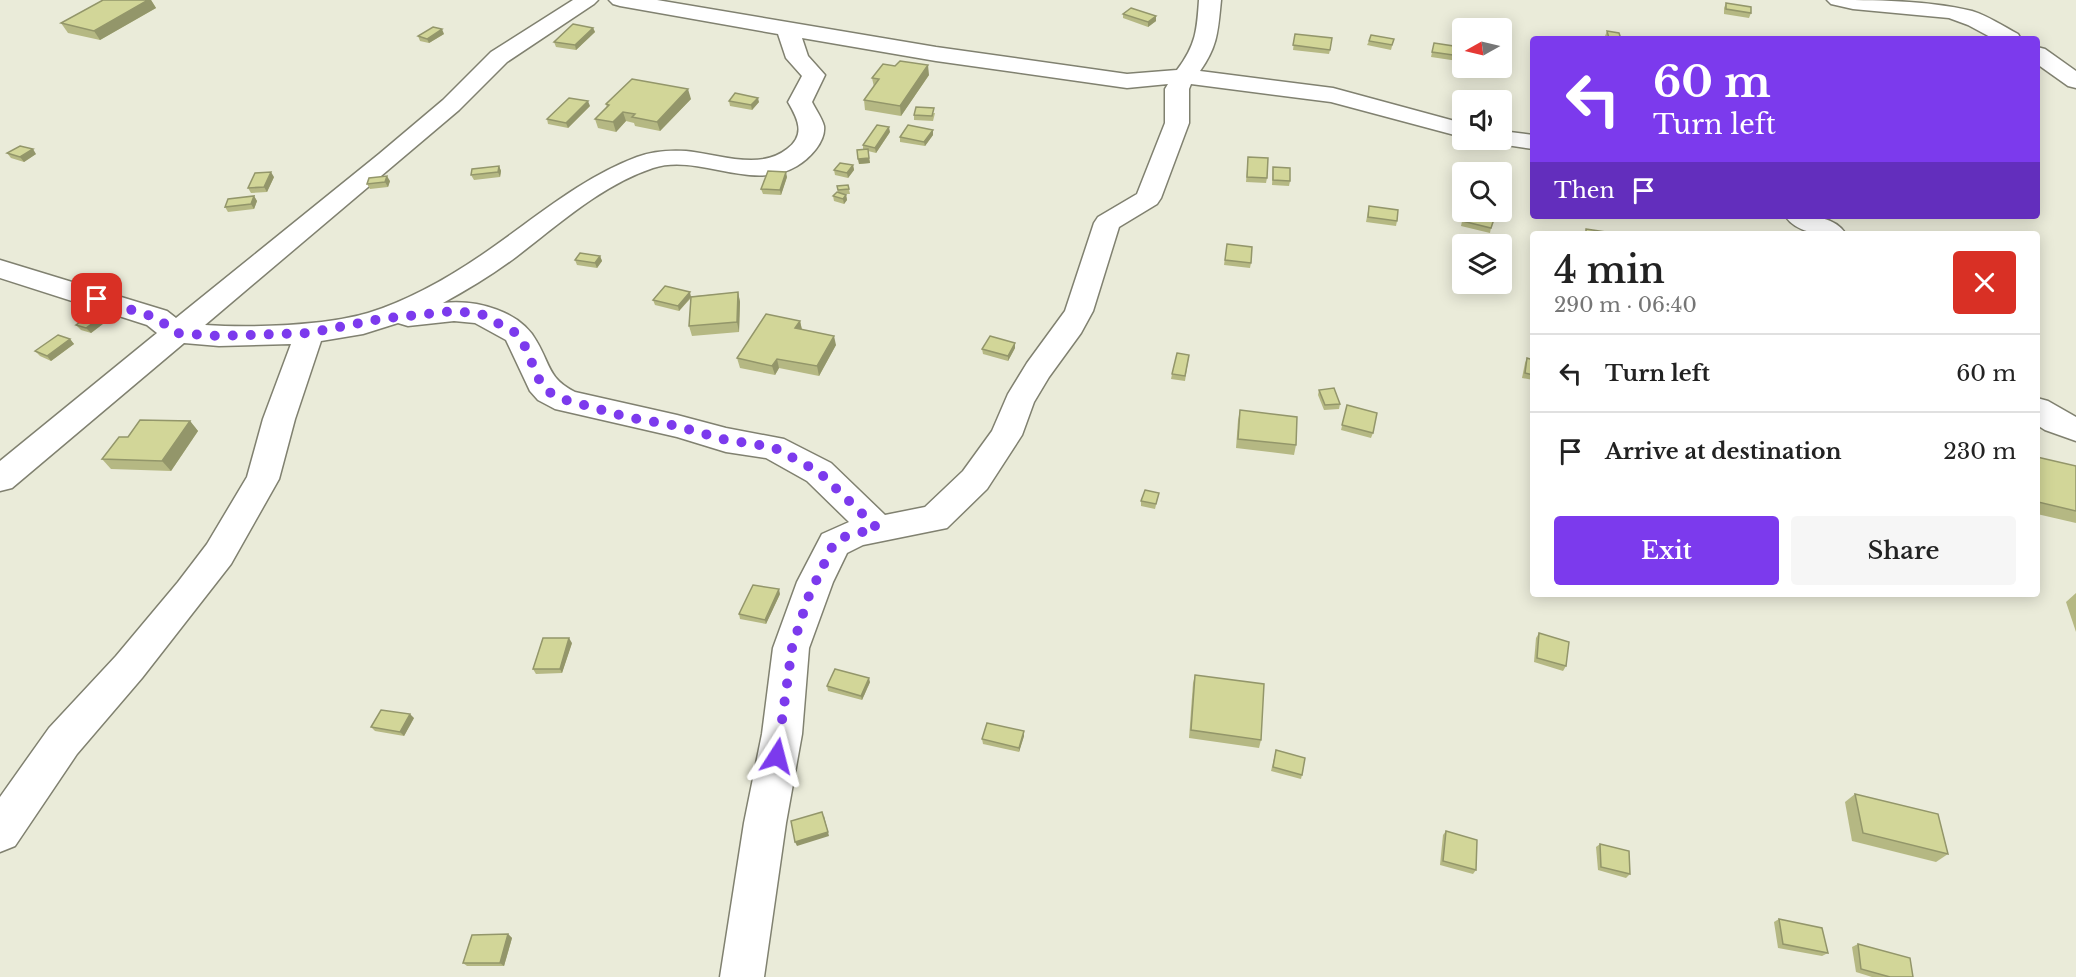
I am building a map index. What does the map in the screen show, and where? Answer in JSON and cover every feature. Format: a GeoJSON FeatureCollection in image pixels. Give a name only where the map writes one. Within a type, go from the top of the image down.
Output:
{"type":"FeatureCollection","features":[{"type":"Feature","properties":{"kind":"street"},"geometry":{"type":"LineString","coordinates":[[0,478],[388,159],[451,105],[499,57],[587,0]]}},
{"type":"Feature","properties":{"kind":"street"},"geometry":{"type":"LineString","coordinates":[[620,0],[936,54],[1127,81],[1184,76],[1333,95],[1452,127]]}},
{"type":"Feature","properties":{"kind":"street"},"geometry":{"type":"LineString","coordinates":[[742,977],[765,823],[782,734],[792,648],[802,613],[834,543],[850,535],[877,528],[935,519],[975,480],[1006,435],[1019,402],[1038,370],[1071,326],[1079,311],[1107,224],[1148,198],[1177,123],[1177,89],[1200,54],[1207,36],[1210,0]]}},
{"type":"Feature","properties":{"kind":"street"},"geometry":{"type":"LineString","coordinates":[[1838,0],[1886,7],[1951,12],[1975,20],[2004,36]]}},
{"type":"Feature","properties":{"kind":"street"},"geometry":{"type":"LineString","coordinates":[[380,319],[441,291],[483,267],[590,188],[648,162],[672,158],[765,167],[789,161],[806,144],[813,131],[810,118],[800,102],[814,75],[797,58],[788,28]]}},
{"type":"Feature","properties":{"kind":"street"},"geometry":{"type":"LineString","coordinates":[[2040,56],[2076,81]]}},
{"type":"Feature","properties":{"kind":"street"},"geometry":{"type":"LineString","coordinates":[[1512,139],[1530,142]]}},
{"type":"Feature","properties":{"kind":"street"},"geometry":{"type":"LineString","coordinates":[[1804,219],[1827,231]]}},
{"type":"Feature","properties":{"kind":"street"},"geometry":{"type":"LineString","coordinates":[[0,269],[157,318],[176,333],[219,336],[309,333],[380,319],[454,311],[481,314],[516,333],[523,342],[541,384],[549,392],[566,400],[627,417],[677,426],[726,440],[773,447],[819,472],[877,528]]}},
{"type":"Feature","properties":{"kind":"street"},"geometry":{"type":"LineString","coordinates":[[0,832],[63,741],[129,667],[219,554],[263,478],[279,418],[309,333]]}},
{"type":"Feature","properties":{"kind":"street"},"geometry":{"type":"LineString","coordinates":[[2040,411],[2056,422],[2076,429]]}},
{"type":"Feature","properties":{"kind":"building"},"geometry":{"type":"Polygon","coordinates":[[[103,0],[148,0],[94,31],[61,23],[103,0]]]}},
{"type":"Feature","properties":{"kind":"building"},"geometry":{"type":"Polygon","coordinates":[[[1726,3],[1751,7],[1751,13],[1726,9],[1726,3]]]}},
{"type":"Feature","properties":{"kind":"building"},"geometry":{"type":"Polygon","coordinates":[[[1131,8],[1156,16],[1148,22],[1123,14],[1131,8]]]}},
{"type":"Feature","properties":{"kind":"building"},"geometry":{"type":"Polygon","coordinates":[[[573,24],[593,28],[575,45],[554,42],[573,24]]]}},
{"type":"Feature","properties":{"kind":"building"},"geometry":{"type":"Polygon","coordinates":[[[433,27],[442,29],[427,39],[418,36],[433,27]]]}},
{"type":"Feature","properties":{"kind":"building"},"geometry":{"type":"Polygon","coordinates":[[[1607,31],[1619,33],[1620,36],[1608,36],[1607,31]]]}},
{"type":"Feature","properties":{"kind":"building"},"geometry":{"type":"Polygon","coordinates":[[[1295,34],[1332,38],[1330,50],[1293,45],[1295,34]]]}},
{"type":"Feature","properties":{"kind":"building"},"geometry":{"type":"Polygon","coordinates":[[[1371,35],[1394,39],[1392,45],[1369,41],[1371,35]]]}},
{"type":"Feature","properties":{"kind":"building"},"geometry":{"type":"Polygon","coordinates":[[[1434,43],[1452,46],[1452,55],[1432,52],[1434,43]]]}},
{"type":"Feature","properties":{"kind":"building"},"geometry":{"type":"Polygon","coordinates":[[[900,61],[928,65],[900,106],[864,100],[879,79],[872,78],[883,64],[895,66],[900,61]]]}},
{"type":"Feature","properties":{"kind":"building"},"geometry":{"type":"Polygon","coordinates":[[[632,79],[688,89],[657,122],[632,117],[635,114],[623,112],[613,122],[595,119],[609,105],[606,104],[632,79]]]}},
{"type":"Feature","properties":{"kind":"building"},"geometry":{"type":"Polygon","coordinates":[[[735,93],[758,98],[751,105],[729,101],[735,93]]]}},
{"type":"Feature","properties":{"kind":"building"},"geometry":{"type":"Polygon","coordinates":[[[569,98],[588,101],[566,123],[547,119],[569,98]]]}},
{"type":"Feature","properties":{"kind":"building"},"geometry":{"type":"Polygon","coordinates":[[[916,107],[934,108],[932,116],[914,115],[916,107]]]}},
{"type":"Feature","properties":{"kind":"building"},"geometry":{"type":"Polygon","coordinates":[[[877,125],[889,127],[875,148],[863,145],[877,125]]]}},
{"type":"Feature","properties":{"kind":"building"},"geometry":{"type":"Polygon","coordinates":[[[908,125],[933,130],[924,142],[900,137],[908,125]]]}},
{"type":"Feature","properties":{"kind":"building"},"geometry":{"type":"Polygon","coordinates":[[[20,146],[33,149],[20,157],[7,153],[20,146]]]}},
{"type":"Feature","properties":{"kind":"building"},"geometry":{"type":"Polygon","coordinates":[[[868,149],[869,158],[858,159],[857,150],[868,149]]]}},
{"type":"Feature","properties":{"kind":"building"},"geometry":{"type":"Polygon","coordinates":[[[1248,157],[1268,158],[1267,178],[1247,177],[1248,157]]]}},
{"type":"Feature","properties":{"kind":"building"},"geometry":{"type":"Polygon","coordinates":[[[840,163],[853,165],[847,173],[834,170],[840,163]]]}},
{"type":"Feature","properties":{"kind":"building"},"geometry":{"type":"Polygon","coordinates":[[[499,166],[498,172],[471,175],[472,169],[499,166]]]}},
{"type":"Feature","properties":{"kind":"building"},"geometry":{"type":"Polygon","coordinates":[[[1273,167],[1290,168],[1290,181],[1273,180],[1273,167]]]}},
{"type":"Feature","properties":{"kind":"building"},"geometry":{"type":"Polygon","coordinates":[[[768,171],[786,172],[780,190],[761,189],[768,171]]]}},
{"type":"Feature","properties":{"kind":"building"},"geometry":{"type":"Polygon","coordinates":[[[271,172],[264,187],[248,188],[255,173],[271,172]]]}},
{"type":"Feature","properties":{"kind":"building"},"geometry":{"type":"Polygon","coordinates":[[[387,176],[385,182],[367,184],[369,178],[387,176]]]}},
{"type":"Feature","properties":{"kind":"building"},"geometry":{"type":"Polygon","coordinates":[[[848,185],[849,189],[838,190],[837,186],[848,185]]]}},
{"type":"Feature","properties":{"kind":"building"},"geometry":{"type":"Polygon","coordinates":[[[837,192],[846,195],[843,199],[833,196],[837,192]]]}},
{"type":"Feature","properties":{"kind":"building"},"geometry":{"type":"Polygon","coordinates":[[[254,196],[251,204],[225,207],[228,199],[254,196]]]}},
{"type":"Feature","properties":{"kind":"building"},"geometry":{"type":"Polygon","coordinates":[[[1369,206],[1398,210],[1397,221],[1368,217],[1369,206]]]}},
{"type":"Feature","properties":{"kind":"building"},"geometry":{"type":"Polygon","coordinates":[[[1466,222],[1493,222],[1491,228],[1466,222]]]}},
{"type":"Feature","properties":{"kind":"building"},"geometry":{"type":"Polygon","coordinates":[[[1227,244],[1252,247],[1251,263],[1225,260],[1227,244]]]}},
{"type":"Feature","properties":{"kind":"building"},"geometry":{"type":"Polygon","coordinates":[[[580,253],[600,256],[595,263],[575,260],[580,253]]]}},
{"type":"Feature","properties":{"kind":"building"},"geometry":{"type":"Polygon","coordinates":[[[665,286],[690,292],[678,306],[653,300],[665,286]]]}},
{"type":"Feature","properties":{"kind":"building"},"geometry":{"type":"Polygon","coordinates":[[[738,292],[737,322],[689,326],[691,297],[738,292]]]}},
{"type":"Feature","properties":{"kind":"building"},"geometry":{"type":"Polygon","coordinates":[[[103,306],[112,309],[86,328],[76,325],[103,306]]]}},
{"type":"Feature","properties":{"kind":"building"},"geometry":{"type":"Polygon","coordinates":[[[766,314],[800,321],[795,328],[834,336],[817,366],[777,359],[772,366],[737,358],[766,314]]]}},
{"type":"Feature","properties":{"kind":"building"},"geometry":{"type":"Polygon","coordinates":[[[58,335],[70,339],[47,356],[35,351],[58,335]]]}},
{"type":"Feature","properties":{"kind":"building"},"geometry":{"type":"Polygon","coordinates":[[[990,336],[1015,343],[1008,356],[982,349],[990,336]]]}},
{"type":"Feature","properties":{"kind":"building"},"geometry":{"type":"Polygon","coordinates":[[[1177,353],[1189,355],[1185,376],[1172,374],[1177,353]]]}},
{"type":"Feature","properties":{"kind":"building"},"geometry":{"type":"Polygon","coordinates":[[[1527,358],[1530,359],[1530,374],[1525,373],[1527,358]]]}},
{"type":"Feature","properties":{"kind":"building"},"geometry":{"type":"Polygon","coordinates":[[[1334,388],[1340,404],[1325,405],[1319,390],[1334,388]]]}},
{"type":"Feature","properties":{"kind":"building"},"geometry":{"type":"Polygon","coordinates":[[[1347,405],[1377,413],[1373,433],[1342,425],[1347,405]]]}},
{"type":"Feature","properties":{"kind":"building"},"geometry":{"type":"Polygon","coordinates":[[[1240,410],[1297,417],[1296,445],[1238,439],[1240,410]]]}},
{"type":"Feature","properties":{"kind":"building"},"geometry":{"type":"Polygon","coordinates":[[[140,420],[190,421],[162,461],[102,459],[119,437],[128,437],[140,420]]]}},
{"type":"Feature","properties":{"kind":"building"},"geometry":{"type":"Polygon","coordinates":[[[2040,458],[2076,466],[2076,511],[2040,502],[2040,458]]]}},
{"type":"Feature","properties":{"kind":"building"},"geometry":{"type":"Polygon","coordinates":[[[1145,490],[1159,493],[1156,504],[1141,501],[1145,490]]]}},
{"type":"Feature","properties":{"kind":"building"},"geometry":{"type":"Polygon","coordinates":[[[753,585],[779,589],[765,620],[739,614],[753,585]]]}},
{"type":"Feature","properties":{"kind":"building"},"geometry":{"type":"Polygon","coordinates":[[[1539,633],[1569,642],[1566,666],[1537,658],[1539,633]]]}},
{"type":"Feature","properties":{"kind":"building"},"geometry":{"type":"Polygon","coordinates":[[[543,638],[569,638],[560,669],[533,669],[543,638]]]}},
{"type":"Feature","properties":{"kind":"building"},"geometry":{"type":"Polygon","coordinates":[[[835,669],[869,678],[861,696],[827,686],[835,669]]]}},
{"type":"Feature","properties":{"kind":"building"},"geometry":{"type":"Polygon","coordinates":[[[1195,675],[1264,684],[1261,740],[1191,730],[1195,675]]]}},
{"type":"Feature","properties":{"kind":"building"},"geometry":{"type":"Polygon","coordinates":[[[381,710],[410,714],[400,732],[371,727],[381,710]]]}},
{"type":"Feature","properties":{"kind":"building"},"geometry":{"type":"Polygon","coordinates":[[[987,723],[1024,731],[1019,748],[982,739],[987,723]]]}},
{"type":"Feature","properties":{"kind":"building"},"geometry":{"type":"Polygon","coordinates":[[[1276,750],[1305,758],[1302,775],[1273,767],[1276,750]]]}},
{"type":"Feature","properties":{"kind":"building"},"geometry":{"type":"Polygon","coordinates":[[[1855,794],[1938,814],[1948,854],[1863,833],[1855,794]]]}},
{"type":"Feature","properties":{"kind":"building"},"geometry":{"type":"Polygon","coordinates":[[[822,812],[828,832],[795,842],[791,821],[822,812]]]}},
{"type":"Feature","properties":{"kind":"building"},"geometry":{"type":"Polygon","coordinates":[[[1446,831],[1477,840],[1476,870],[1443,861],[1446,831]]]}},
{"type":"Feature","properties":{"kind":"building"},"geometry":{"type":"Polygon","coordinates":[[[1600,844],[1629,851],[1630,874],[1601,867],[1600,844]]]}},
{"type":"Feature","properties":{"kind":"building"},"geometry":{"type":"Polygon","coordinates":[[[1779,919],[1822,928],[1828,953],[1783,944],[1779,919]]]}},
{"type":"Feature","properties":{"kind":"building"},"geometry":{"type":"Polygon","coordinates":[[[508,934],[500,963],[463,963],[472,935],[508,934]]]}},
{"type":"Feature","properties":{"kind":"building"},"geometry":{"type":"Polygon","coordinates":[[[1858,944],[1910,958],[1913,977],[1890,977],[1861,969],[1858,944]]]}},
{"type":"Feature","properties":{"kind":"route"},"geometry":{"type":"LineString","coordinates":[[97,299],[157,318],[176,333],[219,336],[282,332],[309,333],[380,319],[454,311],[481,314],[516,333],[523,342],[541,384],[549,392],[566,400],[726,440],[773,447],[819,472],[877,528],[844,537],[834,543],[808,598],[792,648],[782,734],[777,756]]}}]}
